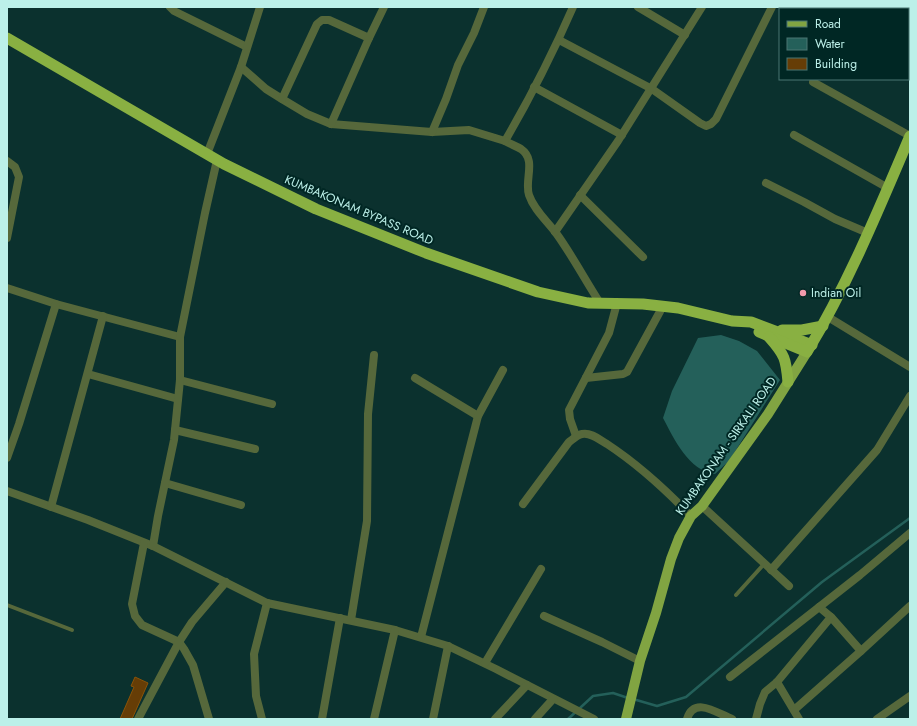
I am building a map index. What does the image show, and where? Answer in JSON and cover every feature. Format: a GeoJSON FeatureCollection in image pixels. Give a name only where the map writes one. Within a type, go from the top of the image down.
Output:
{"type":"FeatureCollection","features":[{"type":"Feature","properties":{"kind":"highway","name":"KUMBAKONAM BYPASS ROAD"},"geometry":{"type":"LineString","coordinates":[[7,38],[217,160],[316,209],[426,253],[538,292],[588,303],[663,306],[678,308],[732,321],[752,322],[771,333],[810,348]]}},
{"type":"Feature","properties":{"kind":"highway","name":"KUMBAKONAM - SIRKALI ROAD"},"geometry":{"type":"LineString","coordinates":[[810,348],[826,321],[868,233],[910,136]]}},
{"type":"Feature","properties":{"kind":"highway"},"geometry":{"type":"LineString","coordinates":[[788,382],[784,356],[771,333],[802,330],[826,321]]}},
{"type":"Feature","properties":{"kind":"main road","name":"KUMBAKONAM - SIRKALI ROAD"},"geometry":{"type":"LineString","coordinates":[[626,719],[640,661],[656,613],[671,559],[679,538],[691,516],[702,506],[768,414],[810,348]]}},
{"type":"Feature","properties":{"kind":"street"},"geometry":{"type":"LineString","coordinates":[[170,7],[174,11],[247,46]]}},
{"type":"Feature","properties":{"kind":"street"},"geometry":{"type":"LineString","coordinates":[[207,154],[241,67],[260,7]]}},
{"type":"Feature","properties":{"kind":"street"},"geometry":{"type":"LineString","coordinates":[[331,124],[384,7]]}},
{"type":"Feature","properties":{"kind":"street"},"geometry":{"type":"LineString","coordinates":[[432,132],[458,65],[474,33],[484,7]]}},
{"type":"Feature","properties":{"kind":"street"},"geometry":{"type":"LineString","coordinates":[[505,141],[559,40],[573,7]]}},
{"type":"Feature","properties":{"kind":"street"},"geometry":{"type":"LineString","coordinates":[[638,7],[685,35]]}},
{"type":"Feature","properties":{"kind":"street"},"geometry":{"type":"LineString","coordinates":[[555,232],[622,135],[702,7]]}},
{"type":"Feature","properties":{"kind":"street"},"geometry":{"type":"LineString","coordinates":[[559,40],[652,89],[706,126],[711,124],[716,119],[772,7]]}},
{"type":"Feature","properties":{"kind":"street"},"geometry":{"type":"LineString","coordinates":[[282,99],[317,24],[322,20],[329,20],[369,38]]}},
{"type":"Feature","properties":{"kind":"street"},"geometry":{"type":"LineString","coordinates":[[241,67],[266,89],[307,114],[331,124],[432,132],[469,130],[505,141],[522,150],[528,158],[530,164],[527,181],[529,195],[534,206],[555,232],[600,303]]}},
{"type":"Feature","properties":{"kind":"street"},"geometry":{"type":"LineString","coordinates":[[814,80],[813,82],[910,136]]}},
{"type":"Feature","properties":{"kind":"street"},"geometry":{"type":"LineString","coordinates":[[534,87],[622,135]]}},
{"type":"Feature","properties":{"kind":"street"},"geometry":{"type":"LineString","coordinates":[[794,135],[888,188]]}},
{"type":"Feature","properties":{"kind":"street"},"geometry":{"type":"LineString","coordinates":[[153,546],[174,440],[180,380],[180,337],[203,220],[217,160]]}},
{"type":"Feature","properties":{"kind":"street"},"geometry":{"type":"LineString","coordinates":[[7,161],[15,167],[19,177],[7,236]]}},
{"type":"Feature","properties":{"kind":"street"},"geometry":{"type":"LineString","coordinates":[[766,183],[835,219],[868,233]]}},
{"type":"Feature","properties":{"kind":"street"},"geometry":{"type":"LineString","coordinates":[[580,195],[643,257]]}},
{"type":"Feature","properties":{"kind":"street"},"geometry":{"type":"LineString","coordinates":[[7,288],[56,304],[180,337]]}},
{"type":"Feature","properties":{"kind":"street"},"geometry":{"type":"LineString","coordinates":[[576,436],[570,420],[569,410],[609,333],[617,303]]}},
{"type":"Feature","properties":{"kind":"street"},"geometry":{"type":"LineString","coordinates":[[7,458],[56,304]]}},
{"type":"Feature","properties":{"kind":"street"},"geometry":{"type":"LineString","coordinates":[[586,378],[623,374],[628,372],[663,306]]}},
{"type":"Feature","properties":{"kind":"street"},"geometry":{"type":"LineString","coordinates":[[51,507],[103,316]]}},
{"type":"Feature","properties":{"kind":"street"},"geometry":{"type":"LineString","coordinates":[[826,321],[910,367]]}},
{"type":"Feature","properties":{"kind":"street"},"geometry":{"type":"LineString","coordinates":[[351,620],[367,521],[368,414],[374,355]]}},
{"type":"Feature","properties":{"kind":"street"},"geometry":{"type":"LineString","coordinates":[[421,637],[478,416],[503,370]]}},
{"type":"Feature","properties":{"kind":"street"},"geometry":{"type":"LineString","coordinates":[[88,374],[178,399]]}},
{"type":"Feature","properties":{"kind":"street"},"geometry":{"type":"LineString","coordinates":[[415,378],[478,416]]}},
{"type":"Feature","properties":{"kind":"street"},"geometry":{"type":"LineString","coordinates":[[180,380],[272,404]]}},
{"type":"Feature","properties":{"kind":"street"},"geometry":{"type":"LineString","coordinates":[[771,570],[877,450],[910,396]]}},
{"type":"Feature","properties":{"kind":"street"},"geometry":{"type":"LineString","coordinates":[[175,430],[255,449]]}},
{"type":"Feature","properties":{"kind":"street"},"geometry":{"type":"LineString","coordinates":[[523,504],[569,442],[576,436],[583,434],[595,437],[622,454],[651,476],[691,516]]}},
{"type":"Feature","properties":{"kind":"street"},"geometry":{"type":"LineString","coordinates":[[165,483],[241,505]]}},
{"type":"Feature","properties":{"kind":"street"},"geometry":{"type":"LineString","coordinates":[[7,492],[153,546],[268,603],[395,630],[448,646],[594,719]]}},
{"type":"Feature","properties":{"kind":"street"},"geometry":{"type":"LineString","coordinates":[[702,506],[789,586]]}},
{"type":"Feature","properties":{"kind":"street"},"geometry":{"type":"LineString","coordinates":[[730,677],[910,533]]}},
{"type":"Feature","properties":{"kind":"street"},"geometry":{"type":"LineString","coordinates":[[144,543],[132,604],[135,616],[142,625],[179,642],[193,665],[209,719]]}},
{"type":"Feature","properties":{"kind":"street"},"geometry":{"type":"LineString","coordinates":[[485,664],[541,569]]}},
{"type":"Feature","properties":{"kind":"street"},"geometry":{"type":"LineString","coordinates":[[138,719],[179,642],[192,622],[226,582]]}},
{"type":"Feature","properties":{"kind":"street"},"geometry":{"type":"LineString","coordinates":[[262,719],[256,696],[254,654],[268,603]]}},
{"type":"Feature","properties":{"kind":"street"},"geometry":{"type":"LineString","coordinates":[[794,710],[910,606]]}},
{"type":"Feature","properties":{"kind":"street"},"geometry":{"type":"LineString","coordinates":[[819,607],[831,617],[861,651]]}},
{"type":"Feature","properties":{"kind":"street"},"geometry":{"type":"LineString","coordinates":[[544,616],[640,661]]}},
{"type":"Feature","properties":{"kind":"street"},"geometry":{"type":"LineString","coordinates":[[756,719],[765,692],[776,682],[831,617]]}},
{"type":"Feature","properties":{"kind":"street"},"geometry":{"type":"LineString","coordinates":[[322,719],[340,618]]}},
{"type":"Feature","properties":{"kind":"street"},"geometry":{"type":"LineString","coordinates":[[374,719],[395,630]]}},
{"type":"Feature","properties":{"kind":"street"},"geometry":{"type":"LineString","coordinates":[[433,719],[448,646]]}},
{"type":"Feature","properties":{"kind":"street"},"geometry":{"type":"LineString","coordinates":[[776,682],[799,719]]}},
{"type":"Feature","properties":{"kind":"street"},"geometry":{"type":"LineString","coordinates":[[495,719],[527,685]]}},
{"type":"Feature","properties":{"kind":"street"},"geometry":{"type":"LineString","coordinates":[[878,719],[910,696]]}},
{"type":"Feature","properties":{"kind":"street"},"geometry":{"type":"LineString","coordinates":[[535,719],[553,699]]}},
{"type":"Feature","properties":{"kind":"street"},"geometry":{"type":"LineString","coordinates":[[687,719],[690,712],[695,707],[702,707],[732,719]]}},
{"type":"Feature","properties":{"kind":"lane"},"geometry":{"type":"LineString","coordinates":[[736,595],[764,564]]}},
{"type":"Feature","properties":{"kind":"lane"},"geometry":{"type":"LineString","coordinates":[[7,605],[72,630]]}},
{"type":"Feature","properties":{"kind":"water"},"geometry":{"type":"Polygon","coordinates":[[[721,335],[739,341],[757,351],[780,380],[729,461],[715,474],[706,472],[697,467],[683,453],[663,418],[672,391],[698,338],[721,335]]]}},
{"type":"Feature","properties":{"kind":"building"},"geometry":{"type":"Polygon","coordinates":[[[135,677],[148,683],[132,719],[120,719],[134,687],[131,686],[135,677]]]}},
{"type":"Feature","properties":{"kind":"waterway"},"geometry":{"type":"LineString","coordinates":[[633,699],[657,706],[686,697],[822,582],[910,518]]}},
{"type":"Feature","properties":{"kind":"waterway"},"geometry":{"type":"LineString","coordinates":[[568,719],[593,696],[613,693],[628,698]]}},
{"type":"Feature","properties":{"kind":"place","name":"Indian Oil"},"geometry":{"type":"Point","coordinates":[803,293]}}]}
